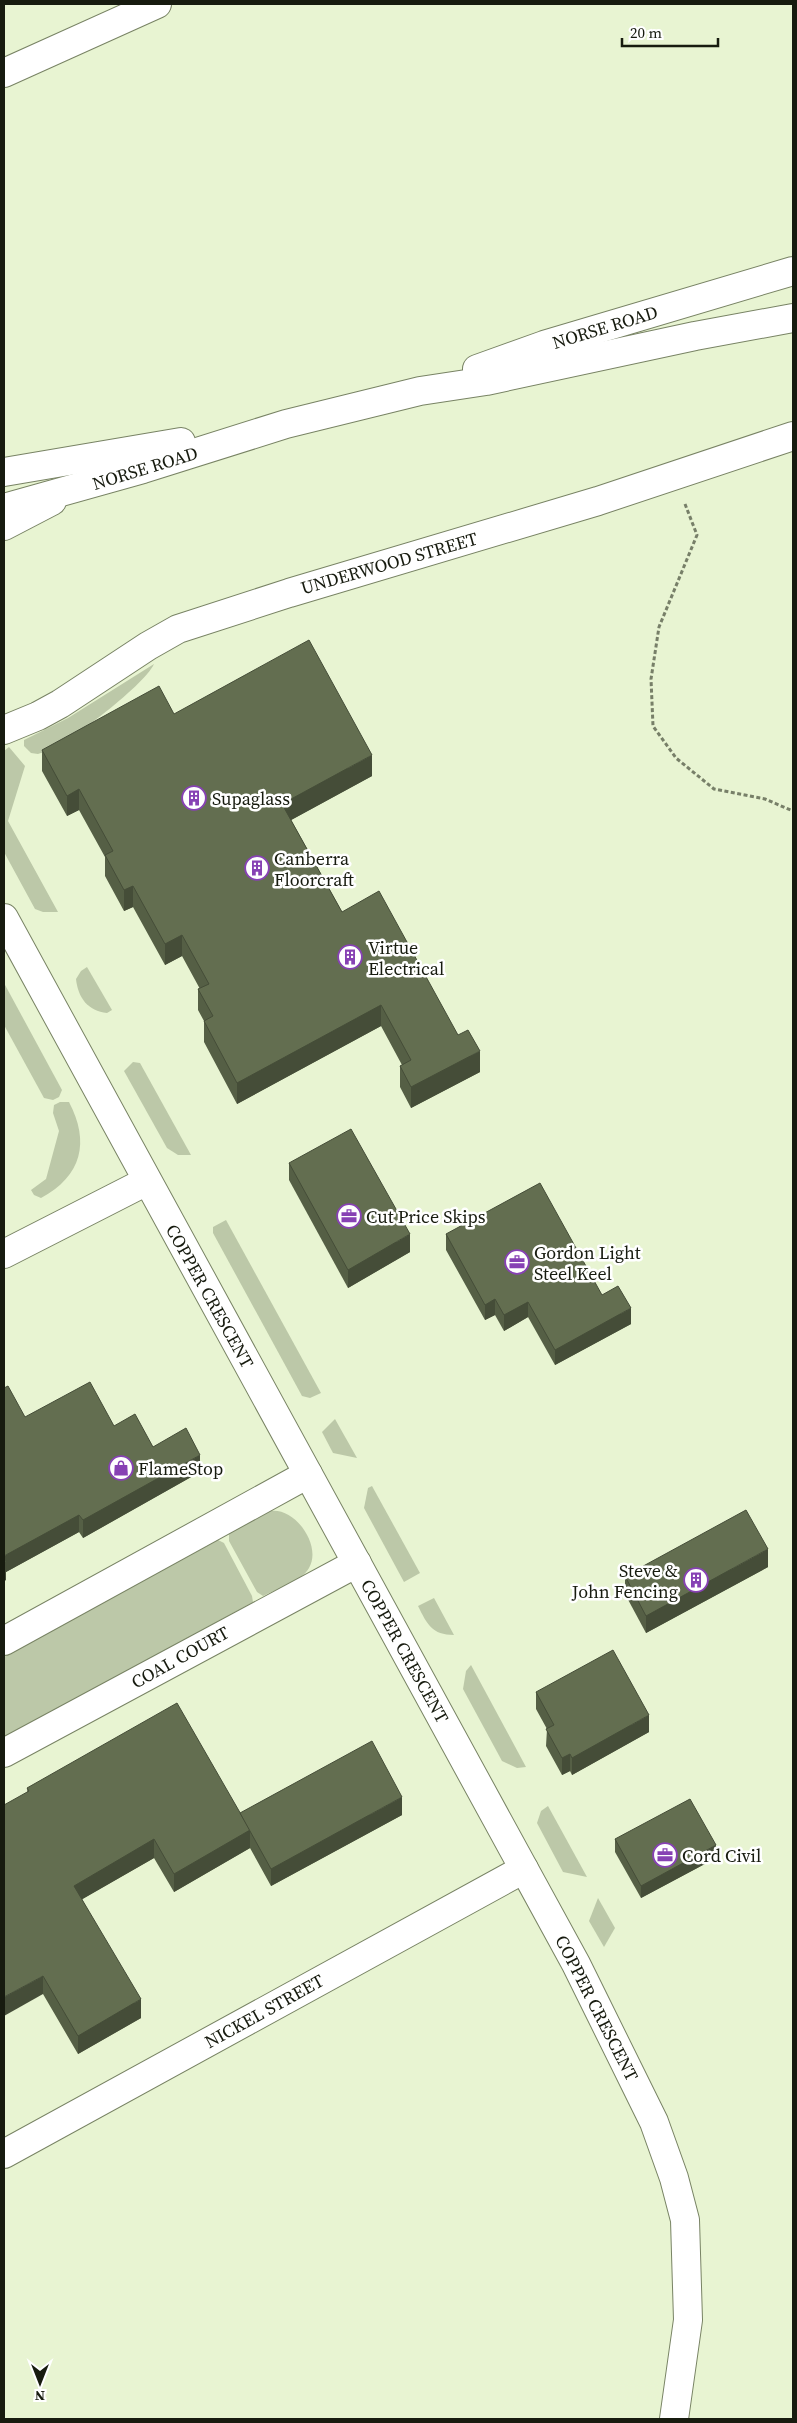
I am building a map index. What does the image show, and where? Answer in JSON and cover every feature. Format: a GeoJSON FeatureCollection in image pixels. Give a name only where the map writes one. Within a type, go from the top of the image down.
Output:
{"type":"FeatureCollection","features":[{"type":"Feature","properties":{"kind":"street"},"geometry":{"type":"LineString","coordinates":[[4,73],[157,4]]}},
{"type":"Feature","properties":{"kind":"street","name":"NORSE ROAD"},"geometry":{"type":"LineString","coordinates":[[420,391],[544,345],[793,271]]}},
{"type":"Feature","properties":{"kind":"street","name":"NORSE ROAD"},"geometry":{"type":"LineString","coordinates":[[4,508],[80,487],[286,424],[420,391],[486,381],[695,336],[793,318]]}},
{"type":"Feature","properties":{"kind":"street","name":"NORSE ROAD"},"geometry":{"type":"LineString","coordinates":[[4,472],[286,424]]}},
{"type":"Feature","properties":{"kind":"street","name":"UNDERWOOD STREET"},"geometry":{"type":"LineString","coordinates":[[4,730],[32,719],[60,704],[168,634],[218,614],[598,502],[793,436]]}},
{"type":"Feature","properties":{"kind":"street"},"geometry":{"type":"LineString","coordinates":[[4,526],[80,487]]}},
{"type":"Feature","properties":{"kind":"street","name":"COPPER CRESCENT"},"geometry":{"type":"LineString","coordinates":[[4,918],[576,1964],[654,2122],[674,2178],[685,2220],[688,2266],[688,2320],[674,2419]]}},
{"type":"Feature","properties":{"kind":"street"},"geometry":{"type":"LineString","coordinates":[[4,1254],[147,1181]]}},
{"type":"Feature","properties":{"kind":"street"},"geometry":{"type":"LineString","coordinates":[[4,1641],[308,1474]]}},
{"type":"Feature","properties":{"kind":"street","name":"COAL COURT"},"geometry":{"type":"LineString","coordinates":[[4,1753],[357,1562]]}},
{"type":"Feature","properties":{"kind":"street","name":"NICKEL STREET"},"geometry":{"type":"LineString","coordinates":[[4,2154],[524,1869]]}},
{"type":"Feature","properties":{"kind":"path"},"geometry":{"type":"LineString","coordinates":[[675,476],[697,535],[659,627],[651,679],[653,726],[676,758],[714,789],[765,799],[793,811]]}},
{"type":"Feature","properties":{"kind":"green space"},"geometry":{"type":"Polygon","coordinates":[[[154,664],[135,687],[119,701],[65,741],[38,754],[31,753],[24,746],[24,740],[68,718],[154,664]]]}},
{"type":"Feature","properties":{"kind":"green space"},"geometry":{"type":"Polygon","coordinates":[[[9,747],[25,766],[8,821],[58,912],[43,912],[35,909],[4,852],[4,751],[9,747]]]}},
{"type":"Feature","properties":{"kind":"green space"},"geometry":{"type":"Polygon","coordinates":[[[87,967],[112,1010],[107,1013],[94,1010],[85,1002],[79,992],[76,979],[81,971],[87,967]]]}},
{"type":"Feature","properties":{"kind":"green space"},"geometry":{"type":"Polygon","coordinates":[[[4,983],[62,1090],[59,1097],[53,1100],[44,1098],[4,1025],[4,983]]]}},
{"type":"Feature","properties":{"kind":"green space"},"geometry":{"type":"Polygon","coordinates":[[[133,1062],[140,1063],[191,1155],[178,1155],[167,1148],[124,1071],[133,1062]]]}},
{"type":"Feature","properties":{"kind":"green space"},"geometry":{"type":"Polygon","coordinates":[[[60,1102],[69,1102],[76,1117],[80,1144],[78,1157],[66,1179],[41,1198],[34,1195],[31,1190],[46,1179],[59,1131],[53,1113],[54,1105],[60,1102]]]}},
{"type":"Feature","properties":{"kind":"green space"},"geometry":{"type":"Polygon","coordinates":[[[226,1220],[321,1393],[310,1398],[302,1396],[213,1233],[213,1227],[226,1220]]]}},
{"type":"Feature","properties":{"kind":"green space"},"geometry":{"type":"Polygon","coordinates":[[[335,1419],[357,1458],[333,1453],[322,1432],[335,1419]]]}},
{"type":"Feature","properties":{"kind":"green space"},"geometry":{"type":"Polygon","coordinates":[[[372,1486],[420,1573],[404,1582],[364,1508],[368,1488],[372,1486]]]}},
{"type":"Feature","properties":{"kind":"green space"},"geometry":{"type":"Polygon","coordinates":[[[271,1511],[289,1516],[304,1530],[312,1549],[312,1559],[309,1568],[300,1577],[288,1585],[263,1596],[257,1592],[229,1541],[229,1533],[271,1511]]]}},
{"type":"Feature","properties":{"kind":"green space"},"geometry":{"type":"Polygon","coordinates":[[[218,1540],[224,1543],[252,1596],[253,1602],[4,1738],[4,1657],[218,1540]]]}},
{"type":"Feature","properties":{"kind":"green space"},"geometry":{"type":"Polygon","coordinates":[[[434,1598],[454,1635],[435,1631],[421,1612],[418,1606],[434,1598]]]}},
{"type":"Feature","properties":{"kind":"green space"},"geometry":{"type":"Polygon","coordinates":[[[471,1665],[526,1767],[517,1768],[502,1761],[463,1689],[466,1671],[471,1665]]]}},
{"type":"Feature","properties":{"kind":"green space"},"geometry":{"type":"Polygon","coordinates":[[[548,1806],[587,1877],[563,1872],[537,1823],[541,1811],[548,1806]]]}},
{"type":"Feature","properties":{"kind":"green space"},"geometry":{"type":"Polygon","coordinates":[[[598,1898],[615,1928],[604,1947],[589,1921],[598,1898]]]}},
{"type":"Feature","properties":{"kind":"building"},"geometry":{"type":"Polygon","coordinates":[[[309,640],[372,755],[282,804],[342,912],[379,891],[458,1035],[468,1030],[480,1051],[411,1087],[400,1066],[411,1060],[381,1005],[237,1083],[204,1021],[213,1016],[198,989],[209,984],[182,935],[165,944],[133,886],[124,890],[105,855],[113,851],[79,789],[67,796],[42,750],[159,686],[174,714],[309,640]]]}},
{"type":"Feature","properties":{"kind":"building","name":"Cut Price Skips"},"geometry":{"type":"Polygon","coordinates":[[[351,1129],[410,1234],[348,1270],[289,1163],[351,1129]]]}},
{"type":"Feature","properties":{"kind":"building","name":"Gordon Light Steel Keel"},"geometry":{"type":"Polygon","coordinates":[[[540,1183],[602,1295],[618,1286],[631,1308],[555,1350],[528,1302],[504,1315],[495,1299],[485,1305],[446,1234],[540,1183]]]}},
{"type":"Feature","properties":{"kind":"building"},"geometry":{"type":"Polygon","coordinates":[[[90,1382],[114,1426],[135,1414],[153,1447],[186,1428],[200,1455],[83,1520],[79,1515],[4,1556],[4,1388],[8,1386],[25,1417],[90,1382]]]}},
{"type":"Feature","properties":{"kind":"building","name":"Steve & John Fencing"},"geometry":{"type":"Polygon","coordinates":[[[746,1510],[768,1549],[646,1616],[625,1576],[746,1510]]]}},
{"type":"Feature","properties":{"kind":"building"},"geometry":{"type":"Polygon","coordinates":[[[613,1650],[649,1715],[572,1758],[570,1754],[562,1758],[546,1729],[554,1725],[536,1692],[613,1650]]]}},
{"type":"Feature","properties":{"kind":"building"},"geometry":{"type":"Polygon","coordinates":[[[177,1703],[250,1830],[174,1874],[154,1839],[74,1886],[141,1999],[78,2036],[43,1976],[4,1997],[4,1805],[29,1791],[27,1788],[177,1703]]]}},
{"type":"Feature","properties":{"kind":"building"},"geometry":{"type":"Polygon","coordinates":[[[372,1741],[402,1797],[271,1869],[240,1813],[372,1741]]]}},
{"type":"Feature","properties":{"kind":"building","name":"Cord Civil"},"geometry":{"type":"Polygon","coordinates":[[[690,1799],[716,1845],[641,1886],[615,1839],[690,1799]]]}},
{"type":"Feature","properties":{"kind":"place","name":"Supaglass"},"geometry":{"type":"Point","coordinates":[194,798]}},
{"type":"Feature","properties":{"kind":"place","name":"Canberra Floorcraft"},"geometry":{"type":"Point","coordinates":[257,868]}},
{"type":"Feature","properties":{"kind":"place","name":"Virtue Electrical"},"geometry":{"type":"Point","coordinates":[350,957]}},
{"type":"Feature","properties":{"kind":"place","name":"Cut Price Skips"},"geometry":{"type":"Point","coordinates":[349,1216]}},
{"type":"Feature","properties":{"kind":"place","name":"Gordon Light Steel Keel"},"geometry":{"type":"Point","coordinates":[517,1262]}},
{"type":"Feature","properties":{"kind":"place","name":"FlameStop"},"geometry":{"type":"Point","coordinates":[121,1468]}},
{"type":"Feature","properties":{"kind":"place","name":"Steve & John Fencing"},"geometry":{"type":"Point","coordinates":[696,1580]}},
{"type":"Feature","properties":{"kind":"place","name":"Cord Civil"},"geometry":{"type":"Point","coordinates":[665,1855]}}]}
